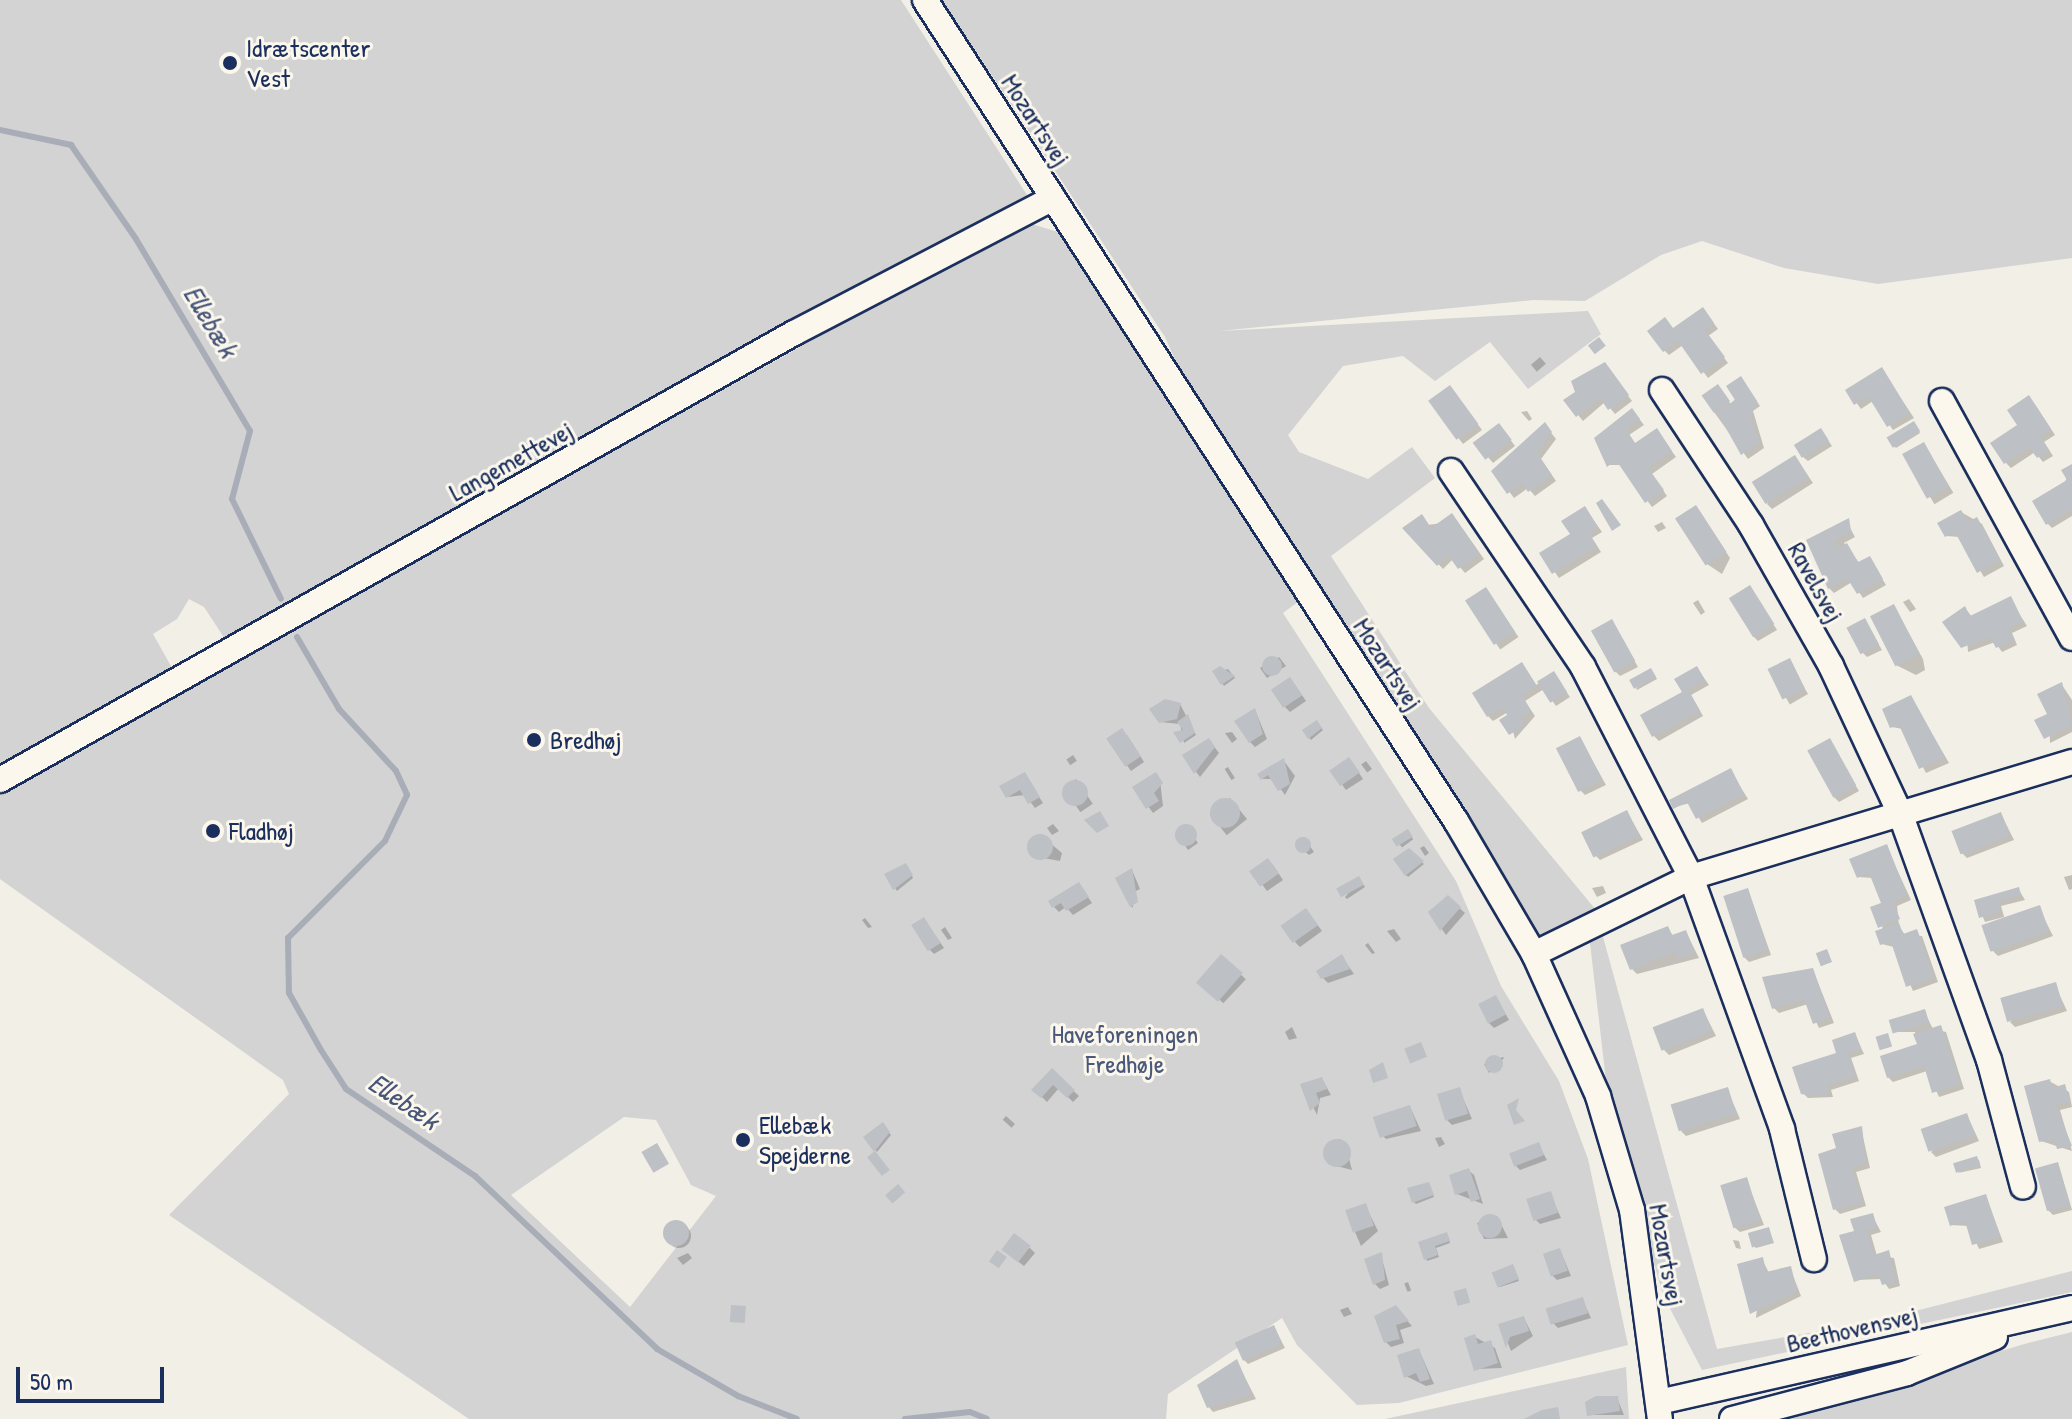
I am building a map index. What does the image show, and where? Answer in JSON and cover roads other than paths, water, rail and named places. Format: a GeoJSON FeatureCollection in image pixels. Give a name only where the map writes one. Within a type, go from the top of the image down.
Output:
{"type":"FeatureCollection","features":[{"type":"Feature","properties":{"kind":"street","name":"Mozartsvej"},"geometry":{"type":"LineString","coordinates":[[925,0],[1456,821],[1534,954],[1598,1096],[1632,1210],[1660,1411]]}},
{"type":"Feature","properties":{"kind":"street","name":"Langemettevej"},"geometry":{"type":"LineString","coordinates":[[0,780],[794,333],[1053,198]]}},
{"type":"Feature","properties":{"kind":"street","name":"Ravelsvej"},"geometry":{"type":"LineString","coordinates":[[1662,390],[1751,525],[1831,666],[1900,813],[1989,1060],[2023,1187]]}},
{"type":"Feature","properties":{"kind":"street"},"geometry":{"type":"LineString","coordinates":[[1942,401],[2072,638]]}},
{"type":"Feature","properties":{"kind":"street"},"geometry":{"type":"LineString","coordinates":[[1451,471],[1583,667],[1691,877],[1768,1086],[1814,1259]]}},
{"type":"Feature","properties":{"kind":"street"},"geometry":{"type":"LineString","coordinates":[[1534,954],[1691,877],[2072,762]]}},
{"type":"Feature","properties":{"kind":"street","name":"Beethovensvej"},"geometry":{"type":"LineString","coordinates":[[1660,1411],[2064,1310]]}},
{"type":"Feature","properties":{"kind":"street","name":"Beethovensvej"},"geometry":{"type":"LineString","coordinates":[[1732,1419],[1907,1373],[2064,1310]]}},
{"type":"Feature","properties":{"kind":"waterway","name":"Ellebæk"},"geometry":{"type":"LineString","coordinates":[[0,130],[71,145],[136,239],[250,431],[232,499],[281,599]]}},
{"type":"Feature","properties":{"kind":"waterway","name":"Ellebæk"},"geometry":{"type":"LineString","coordinates":[[297,637],[339,709],[396,771],[407,795],[385,841],[288,938],[289,993],[321,1050],[346,1089],[475,1176],[657,1349],[738,1396],[797,1419]]}},
{"type":"Feature","properties":{"kind":"waterway","name":"Ellebæk"},"geometry":{"type":"LineString","coordinates":[[905,1419],[970,1412],[987,1419]]}},
{"type":"Feature","properties":{"kind":"place","name":"Idrætscenter Vest"},"geometry":{"type":"Point","coordinates":[230,63]}},
{"type":"Feature","properties":{"kind":"place","name":"Bredhøj"},"geometry":{"type":"Point","coordinates":[534,740]}},
{"type":"Feature","properties":{"kind":"place","name":"Fladhøj"},"geometry":{"type":"Point","coordinates":[213,831]}},
{"type":"Feature","properties":{"kind":"place","name":"Ellebæk Spejderne"},"geometry":{"type":"Point","coordinates":[743,1140]}},
{"type":"Feature","properties":{"kind":"park label","name":"Haveforeningen Fredhøje"},"geometry":{"type":"Point","coordinates":[1125,1049]}}]}
